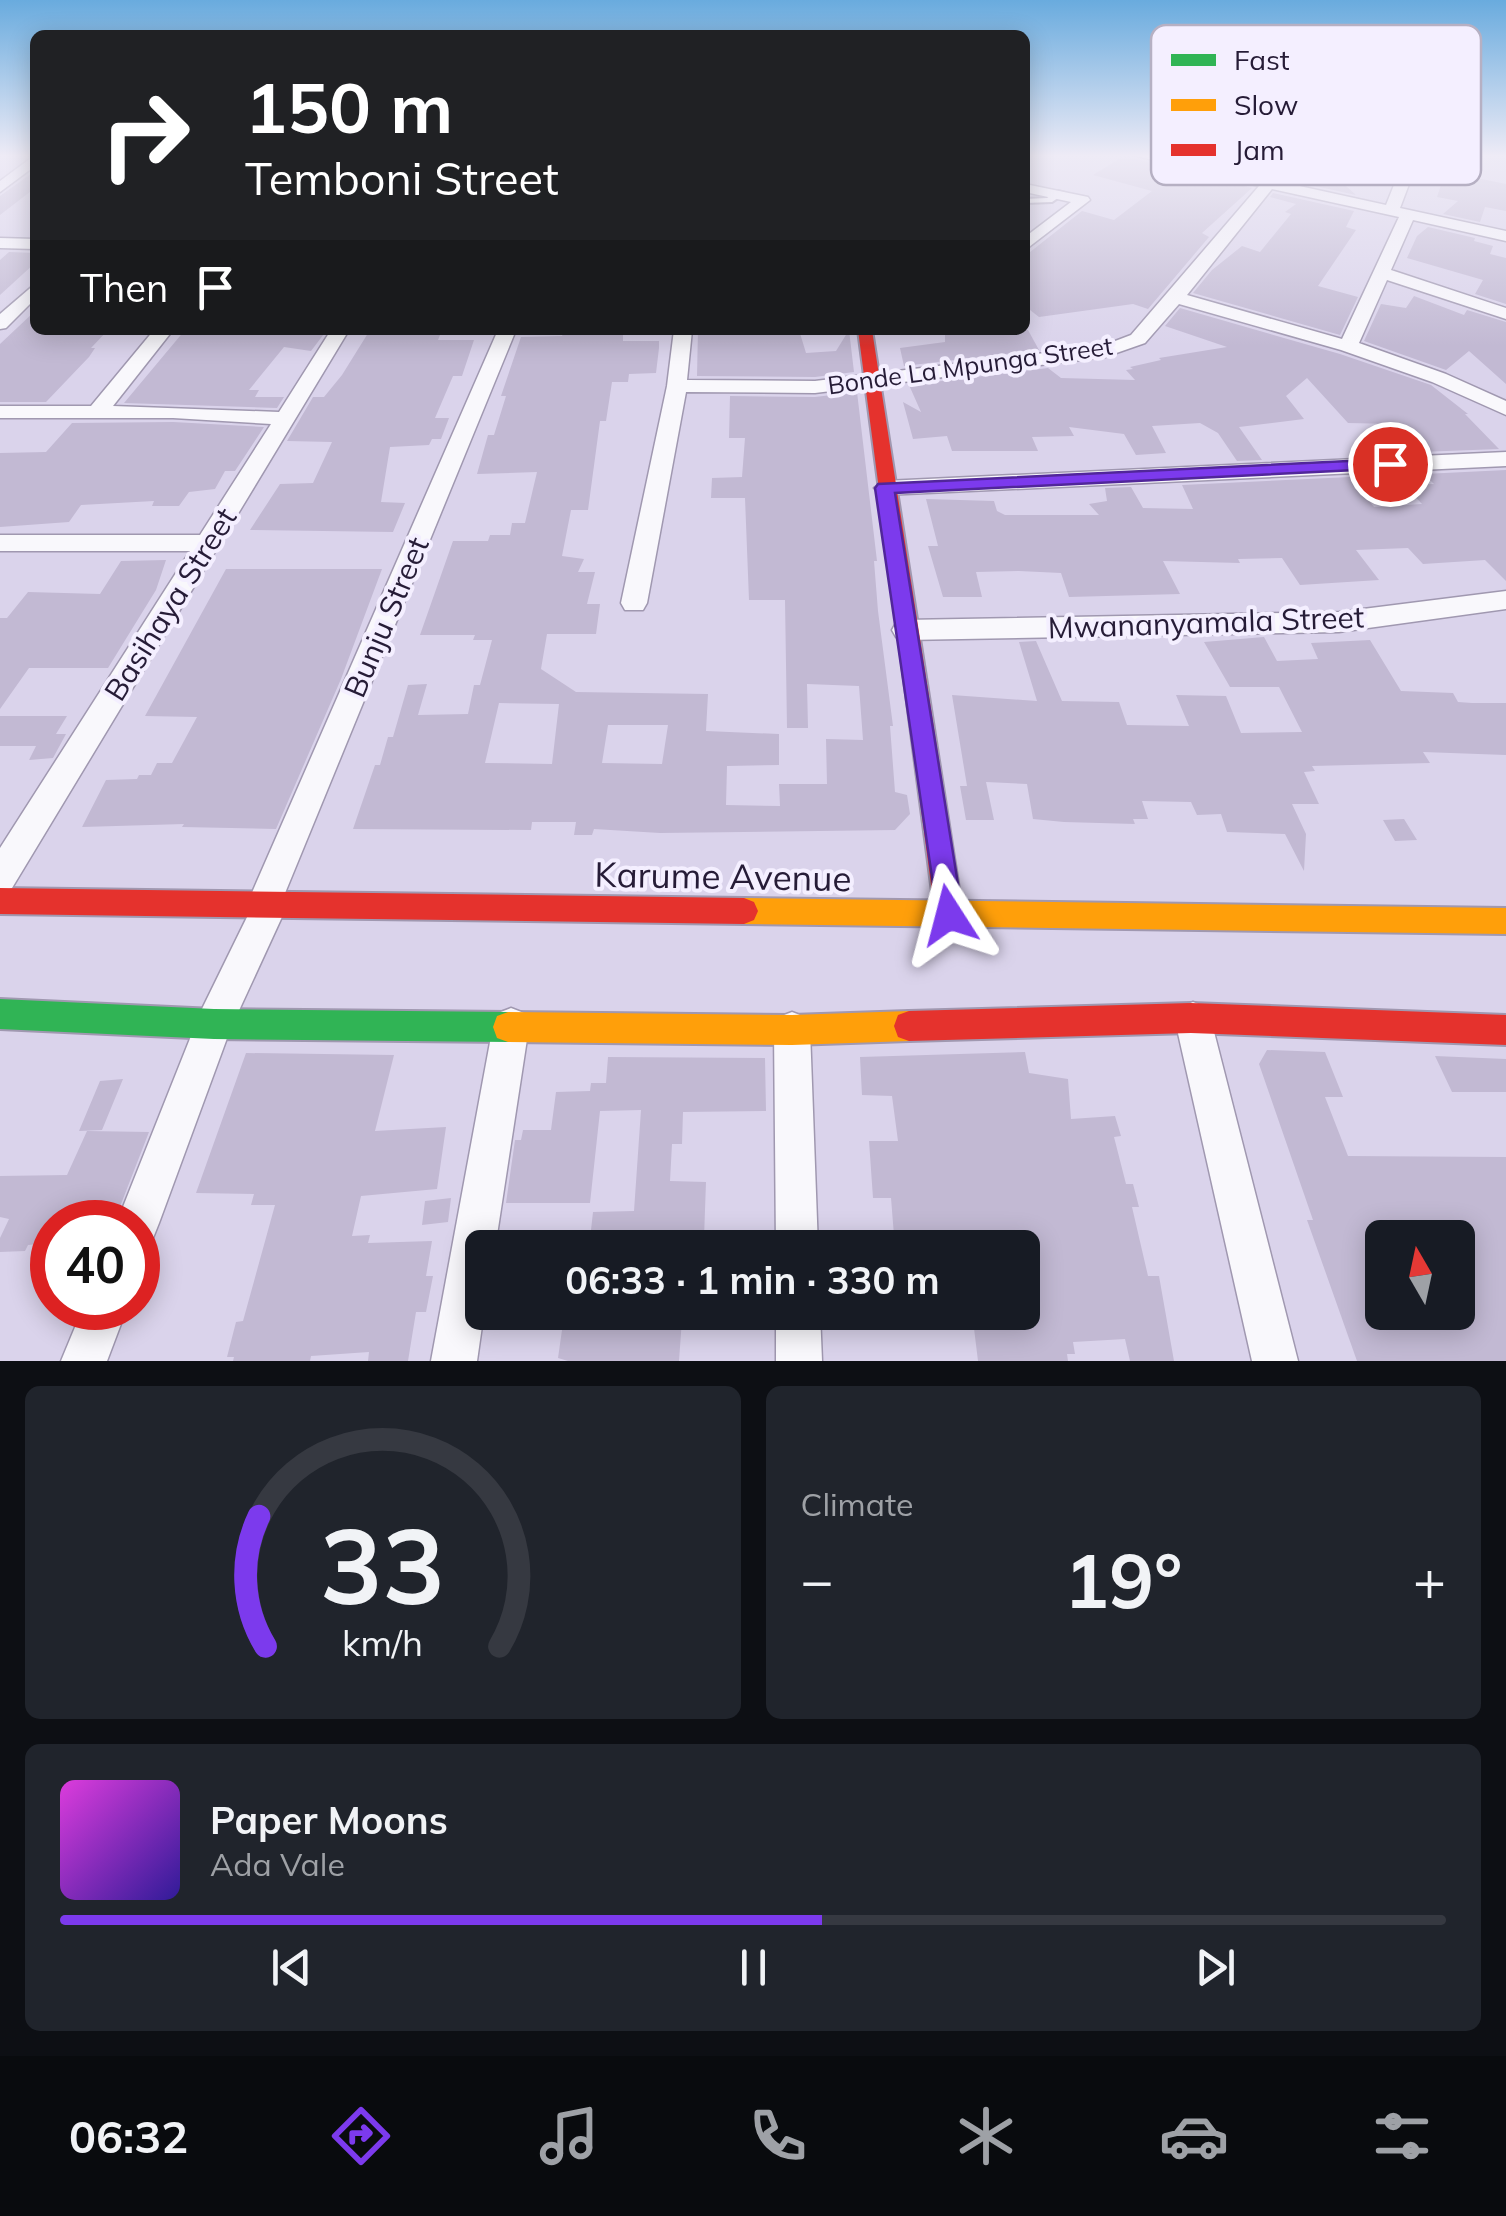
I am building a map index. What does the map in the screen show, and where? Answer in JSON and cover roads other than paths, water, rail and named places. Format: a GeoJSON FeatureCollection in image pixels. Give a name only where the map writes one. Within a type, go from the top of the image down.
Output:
{"type":"FeatureCollection","features":[{"type":"Feature","properties":{"kind":"street"},"geometry":{"type":"LineString","coordinates":[[1030,241],[1059,219]]}},
{"type":"Feature","properties":{"kind":"street","name":"Bonde La Mpunga Street"},"geometry":{"type":"LineString","coordinates":[[677,386],[815,387],[1105,351],[1138,339],[1240,219]]}},
{"type":"Feature","properties":{"kind":"street"},"geometry":{"type":"LineString","coordinates":[[1348,346],[1398,219]]}},
{"type":"Feature","properties":{"kind":"street"},"geometry":{"type":"LineString","coordinates":[[1425,219],[1506,236]]}},
{"type":"Feature","properties":{"kind":"street"},"geometry":{"type":"LineString","coordinates":[[0,243],[30,244]]}},
{"type":"Feature","properties":{"kind":"street"},"geometry":{"type":"LineString","coordinates":[[1380,272],[1506,314]]}},
{"type":"Feature","properties":{"kind":"street"},"geometry":{"type":"LineString","coordinates":[[0,324],[30,294]]}},
{"type":"Feature","properties":{"kind":"street"},"geometry":{"type":"LineString","coordinates":[[1175,297],[1348,346],[1439,378],[1506,409]]}},
{"type":"Feature","properties":{"kind":"street"},"geometry":{"type":"LineString","coordinates":[[96,412],[160,335]]}},
{"type":"Feature","properties":{"kind":"street","name":"Basihaya Street"},"geometry":{"type":"LineString","coordinates":[[0,877],[337,335]]}},
{"type":"Feature","properties":{"kind":"street","name":"Bunju Street"},"geometry":{"type":"LineString","coordinates":[[147,1200],[222,1008],[505,335]]}},
{"type":"Feature","properties":{"kind":"street"},"geometry":{"type":"LineString","coordinates":[[634,603],[677,386],[682,335]]}},
{"type":"Feature","properties":{"kind":"street"},"geometry":{"type":"LineString","coordinates":[[866,335],[949,915]]}},
{"type":"Feature","properties":{"kind":"street"},"geometry":{"type":"LineString","coordinates":[[0,412],[283,418]]}},
{"type":"Feature","properties":{"kind":"street"},"geometry":{"type":"LineString","coordinates":[[885,488],[1506,459]]}},
{"type":"Feature","properties":{"kind":"street"},"geometry":{"type":"LineString","coordinates":[[0,543],[209,544]]}},
{"type":"Feature","properties":{"kind":"street","name":"Mwananyamala Street"},"geometry":{"type":"LineString","coordinates":[[905,630],[1339,622],[1503,604]]}},
{"type":"Feature","properties":{"kind":"street","name":"Karume Avenue"},"geometry":{"type":"LineString","coordinates":[[0,901],[1506,921]]}},
{"type":"Feature","properties":{"kind":"street"},"geometry":{"type":"LineString","coordinates":[[0,1014],[222,1008],[511,1026],[792,1030],[1193,1020],[1506,1030]]}},
{"type":"Feature","properties":{"kind":"street"},"geometry":{"type":"LineString","coordinates":[[1193,1020],[1275,1361]]}},
{"type":"Feature","properties":{"kind":"street"},"geometry":{"type":"LineString","coordinates":[[454,1361],[511,1026]]}},
{"type":"Feature","properties":{"kind":"street"},"geometry":{"type":"LineString","coordinates":[[792,1030],[797,1230]]}},
{"type":"Feature","properties":{"kind":"street"},"geometry":{"type":"LineString","coordinates":[[84,1361],[96,1330]]}},
{"type":"Feature","properties":{"kind":"street"},"geometry":{"type":"LineString","coordinates":[[798,1330],[799,1361]]}}]}
